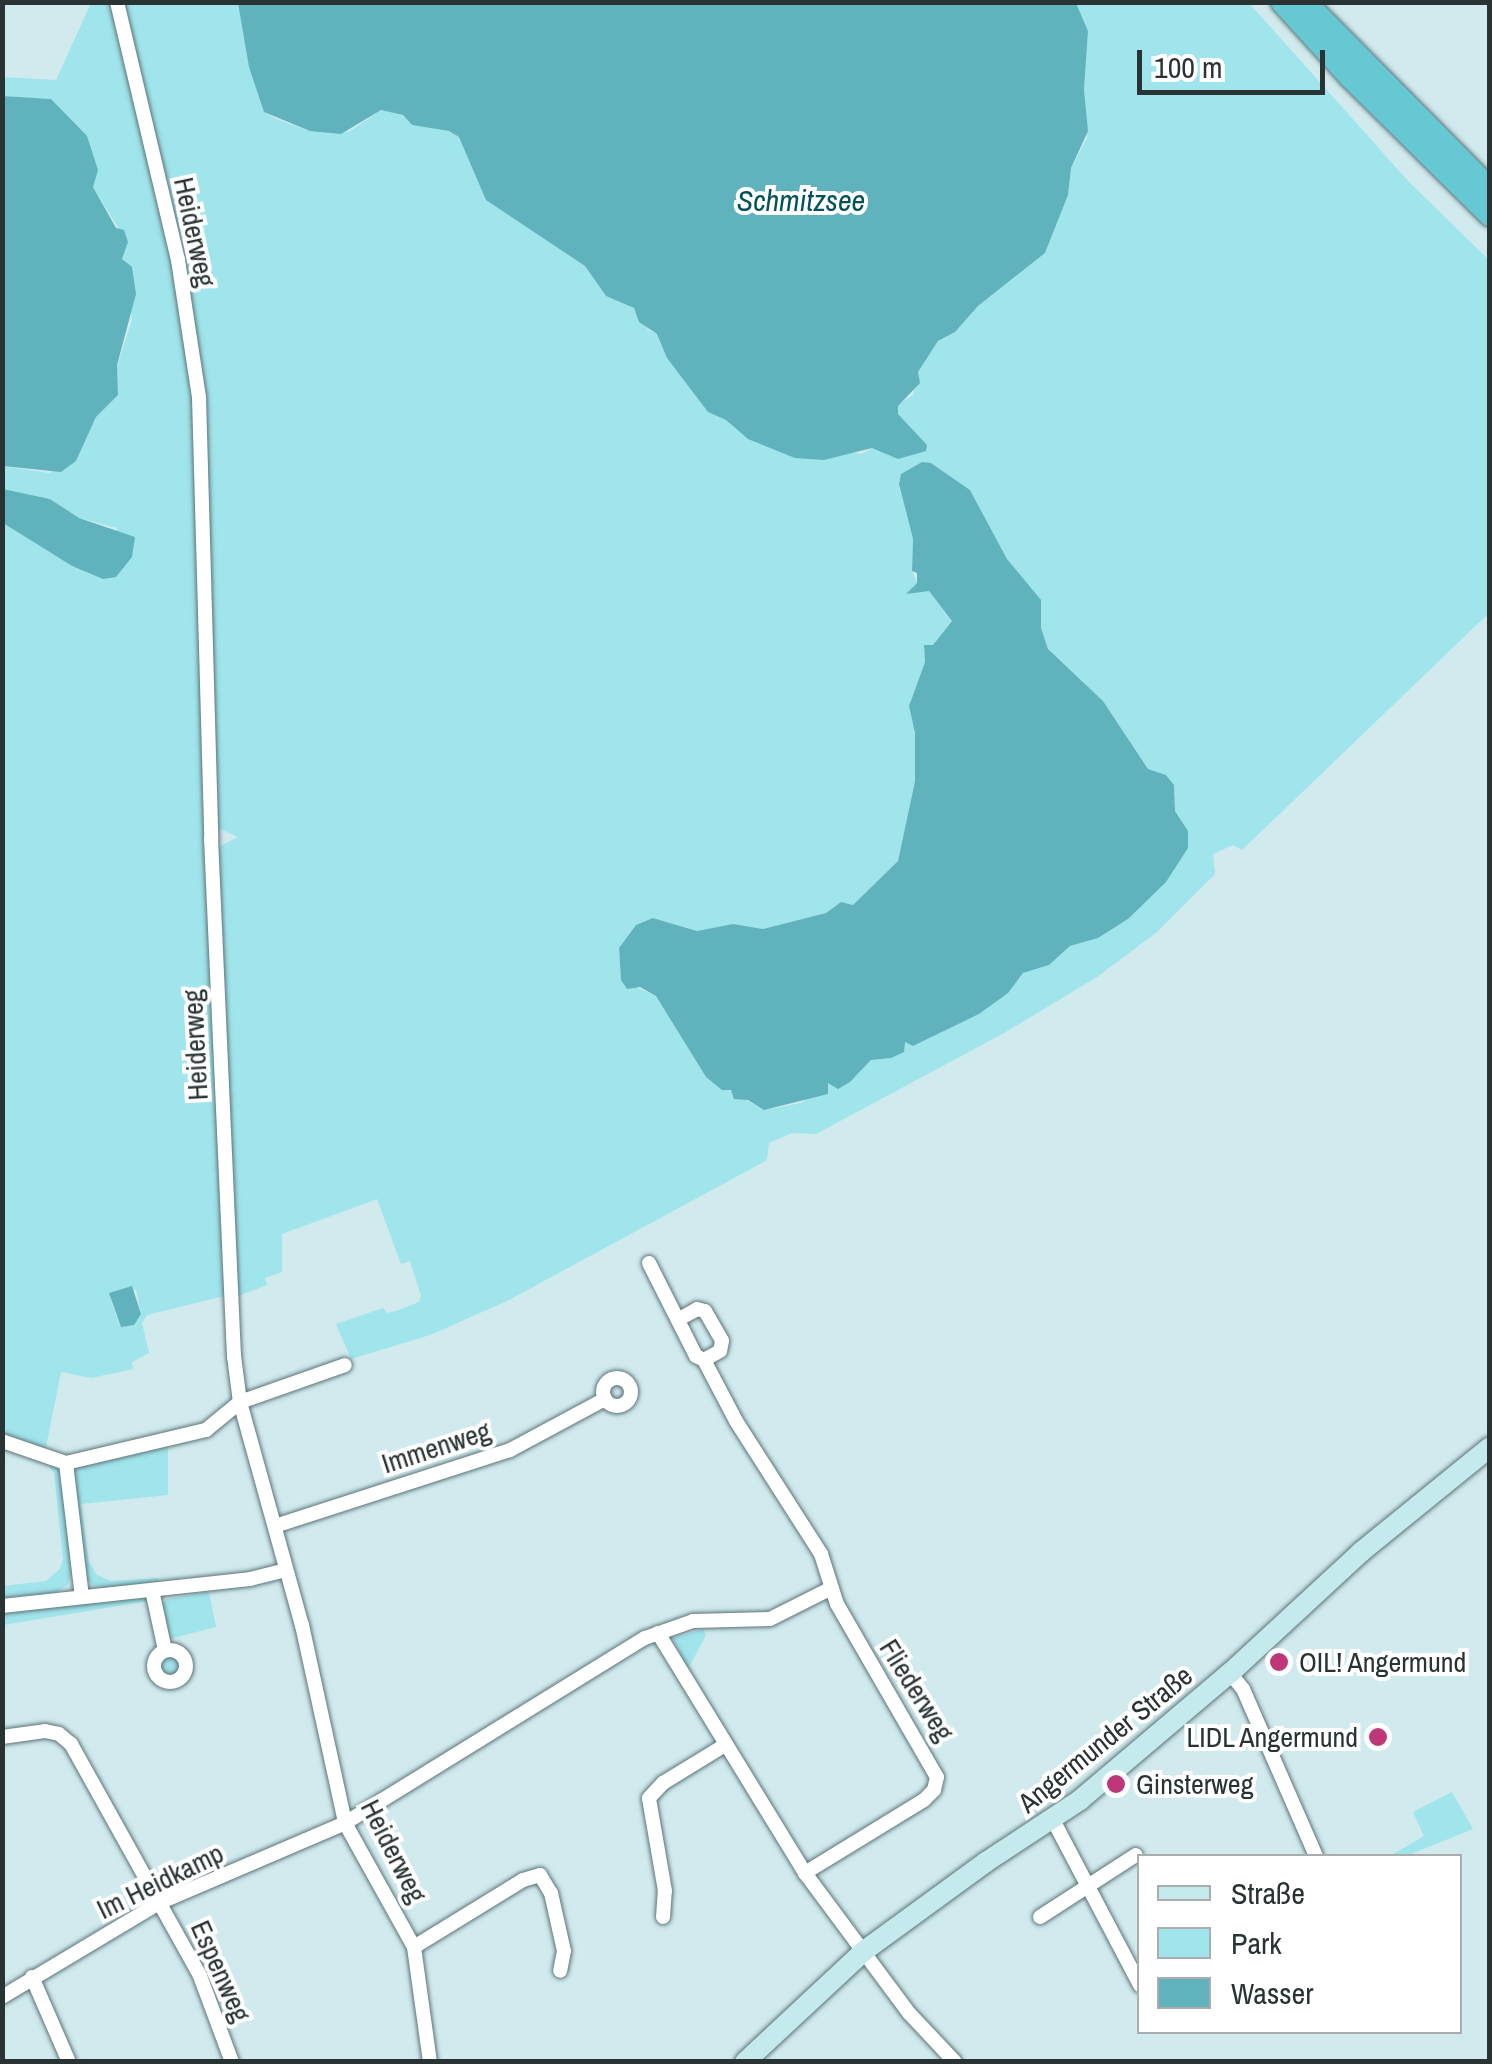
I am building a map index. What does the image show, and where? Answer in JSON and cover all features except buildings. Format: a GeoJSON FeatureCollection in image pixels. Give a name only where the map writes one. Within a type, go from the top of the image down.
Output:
{"type":"FeatureCollection","features":[{"type":"Feature","properties":{"kind":"highway"},"geometry":{"type":"LineString","coordinates":[[1282,2],[1350,77],[1490,214]]}},
{"type":"Feature","properties":{"kind":"highway"},"geometry":{"type":"LineString","coordinates":[[1305,2],[1490,189]]}},
{"type":"Feature","properties":{"kind":"main road","name":"Angermunder Straße"},"geometry":{"type":"LineString","coordinates":[[745,2062],[864,1951],[986,1862],[1053,1820],[1230,1672],[1361,1552],[1490,1447]]}},
{"type":"Feature","properties":{"kind":"street","name":"Heiderweg"},"geometry":{"type":"LineString","coordinates":[[118,2],[178,260],[198,397],[212,858],[233,1344],[240,1402],[275,1526],[346,1822],[414,1947],[430,2062]]}},
{"type":"Feature","properties":{"kind":"street","name":"Fliederweg"},"geometry":{"type":"LineString","coordinates":[[648,1264],[680,1318],[696,1356],[704,1360],[736,1421],[821,1554],[852,1632],[937,1777],[934,1790],[924,1800],[805,1873]]}},
{"type":"Feature","properties":{"kind":"street"},"geometry":{"type":"LineString","coordinates":[[680,1318],[697,1309],[705,1311],[714,1326],[722,1342],[720,1352],[704,1360]]}},
{"type":"Feature","properties":{"kind":"street"},"geometry":{"type":"LineString","coordinates":[[2,1442],[66,1463],[206,1430],[240,1402],[345,1365]]}},
{"type":"Feature","properties":{"kind":"street","name":"Immenweg"},"geometry":{"type":"LineString","coordinates":[[275,1526],[510,1450],[605,1399]]}},
{"type":"Feature","properties":{"kind":"street"},"geometry":{"type":"LineString","coordinates":[[66,1463],[82,1597]]}},
{"type":"Feature","properties":{"kind":"street"},"geometry":{"type":"LineString","coordinates":[[2,1606],[250,1578],[286,1570]]}},
{"type":"Feature","properties":{"kind":"street"},"geometry":{"type":"LineString","coordinates":[[346,1822],[658,1632],[693,1621],[770,1619],[832,1588]]}},
{"type":"Feature","properties":{"kind":"street"},"geometry":{"type":"LineString","coordinates":[[152,1590],[165,1650]]}},
{"type":"Feature","properties":{"kind":"street"},"geometry":{"type":"LineString","coordinates":[[658,1632],[805,1873],[909,2013],[955,2062]]}},
{"type":"Feature","properties":{"kind":"street"},"geometry":{"type":"LineString","coordinates":[[1230,1672],[1244,1690],[1315,1854]]}},
{"type":"Feature","properties":{"kind":"street","name":"Espenweg"},"geometry":{"type":"LineString","coordinates":[[2,1737],[45,1731],[66,1738],[200,1976],[232,2062]]}},
{"type":"Feature","properties":{"kind":"street"},"geometry":{"type":"LineString","coordinates":[[663,1917],[665,1891],[649,1798],[663,1784],[725,1745]]}},
{"type":"Feature","properties":{"kind":"street"},"geometry":{"type":"LineString","coordinates":[[1053,1820],[1137,1979]]}},
{"type":"Feature","properties":{"kind":"street","name":"Im Heidkamp"},"geometry":{"type":"LineString","coordinates":[[2,1997],[161,1902],[346,1822]]}},
{"type":"Feature","properties":{"kind":"street"},"geometry":{"type":"LineString","coordinates":[[1040,1917],[1136,1855]]}},
{"type":"Feature","properties":{"kind":"street"},"geometry":{"type":"LineString","coordinates":[[414,1947],[523,1880],[540,1875],[552,1892],[564,1951],[560,1971]]}},
{"type":"Feature","properties":{"kind":"street"},"geometry":{"type":"LineString","coordinates":[[32,1977],[68,2062]]}},
{"type":"Feature","properties":{"kind":"green space"},"geometry":{"type":"Polygon","coordinates":[[[91,3],[115,3],[175,261],[196,397],[228,1295],[147,1315],[142,1323],[149,1353],[132,1362],[133,1369],[91,1378],[61,1372],[45,1452],[2,1437],[3,523],[72,566],[103,579],[117,528],[79,518],[50,499],[3,489],[3,466],[49,473],[76,461],[96,417],[118,395],[117,366],[132,320],[122,259],[127,242],[93,187],[94,178],[51,99],[3,96],[2,77],[56,80],[91,3]],[[136,1289],[111,1301],[120,1326],[141,1314],[136,1289]]]}},
{"type":"Feature","properties":{"kind":"green space"},"geometry":{"type":"Polygon","coordinates":[[[120,3],[238,3],[258,94],[264,112],[276,119],[310,131],[349,132],[381,110],[403,115],[412,125],[449,131],[460,137],[487,200],[585,266],[606,296],[634,308],[648,330],[657,334],[708,412],[726,420],[748,439],[862,454],[872,448],[926,445],[898,414],[898,405],[913,395],[918,372],[938,341],[955,332],[978,306],[1045,253],[1068,195],[1071,168],[1087,138],[1084,90],[1088,31],[1076,3],[1249,3],[1409,182],[1489,260],[1489,613],[1242,850],[1233,845],[1213,854],[1215,874],[1157,932],[1097,977],[1004,1033],[816,1134],[792,1133],[769,1143],[767,1160],[507,1301],[430,1335],[351,1359],[336,1324],[383,1308],[387,1313],[396,1311],[419,1302],[421,1296],[410,1261],[401,1264],[377,1199],[282,1234],[282,1272],[265,1278],[267,1285],[235,1297],[213,857],[220,846],[238,837],[218,828],[212,818],[201,397],[120,3]],[[922,462],[901,474],[899,484],[913,539],[912,571],[917,583],[912,587],[929,591],[952,621],[933,645],[924,645],[925,662],[909,706],[915,733],[915,781],[898,861],[853,905],[841,902],[826,913],[763,929],[733,924],[697,931],[654,918],[636,925],[619,949],[621,980],[656,996],[706,1077],[764,1110],[801,1103],[828,1082],[850,1082],[871,1060],[891,1058],[905,1041],[913,1046],[979,1014],[1008,992],[1023,973],[1049,965],[1070,946],[1098,938],[1128,919],[1188,831],[1175,811],[1174,785],[1166,775],[1148,769],[1103,701],[1048,649],[1041,628],[1040,600],[1007,559],[970,490],[931,463],[922,462]]]}},
{"type":"Feature","properties":{"kind":"green space"},"geometry":{"type":"Polygon","coordinates":[[[168,1441],[168,1495],[81,1504],[89,1562],[97,1575],[111,1581],[158,1578],[159,1582],[107,1589],[92,1585],[86,1578],[71,1481],[77,1468],[85,1461],[168,1441]]]}},
{"type":"Feature","properties":{"kind":"green space"},"geometry":{"type":"Polygon","coordinates":[[[3,1443],[58,1466],[62,1473],[74,1567],[68,1585],[50,1596],[3,1601],[2,1586],[46,1581],[60,1569],[63,1559],[54,1473],[47,1463],[3,1449],[3,1443]]]}},
{"type":"Feature","properties":{"kind":"green space"},"geometry":{"type":"Polygon","coordinates":[[[209,1592],[216,1627],[165,1640],[162,1604],[167,1599],[209,1592]]]}},
{"type":"Feature","properties":{"kind":"green space"},"geometry":{"type":"Polygon","coordinates":[[[147,1594],[148,1601],[3,1625],[2,1612],[147,1594]]]}},
{"type":"Feature","properties":{"kind":"green space"},"geometry":{"type":"Polygon","coordinates":[[[703,1629],[706,1635],[688,1669],[673,1638],[703,1629]]]}},
{"type":"Feature","properties":{"kind":"green space"},"geometry":{"type":"Polygon","coordinates":[[[165,1654],[175,1654],[182,1666],[175,1678],[165,1678],[158,1671],[158,1661],[165,1654]]]}},
{"type":"Feature","properties":{"kind":"green space"},"geometry":{"type":"Polygon","coordinates":[[[1452,1792],[1473,1829],[1411,1854],[1393,1854],[1424,1836],[1413,1812],[1452,1792]]]}},
{"type":"Feature","properties":{"kind":"water","name":"Schmitzsee"},"geometry":{"type":"Polygon","coordinates":[[[238,3],[1076,3],[1088,31],[1084,90],[1088,131],[1071,168],[1068,195],[1045,253],[978,306],[955,332],[938,341],[918,372],[920,383],[898,406],[898,414],[927,445],[926,451],[898,459],[872,448],[824,460],[795,458],[748,439],[726,420],[708,412],[667,358],[657,334],[639,322],[634,308],[606,296],[585,266],[486,200],[459,137],[449,131],[412,125],[403,115],[381,110],[341,134],[310,131],[264,112],[249,67],[238,3]]]}},
{"type":"Feature","properties":{"kind":"water"},"geometry":{"type":"Polygon","coordinates":[[[3,96],[51,99],[87,136],[98,170],[93,187],[116,228],[124,230],[128,242],[122,259],[132,267],[136,294],[117,365],[118,395],[96,417],[76,461],[61,472],[3,466],[3,96]]]}},
{"type":"Feature","properties":{"kind":"water"},"geometry":{"type":"Polygon","coordinates":[[[922,462],[931,463],[970,490],[1007,559],[1041,600],[1041,628],[1048,649],[1103,701],[1148,769],[1166,775],[1174,785],[1175,811],[1188,831],[1188,848],[1166,882],[1128,919],[1098,938],[1070,946],[1049,965],[1023,973],[1008,993],[979,1014],[913,1046],[905,1042],[904,1052],[891,1058],[871,1060],[838,1089],[828,1083],[828,1094],[764,1110],[748,1100],[734,1099],[731,1090],[722,1090],[706,1077],[656,996],[640,987],[627,989],[621,980],[619,948],[636,925],[653,918],[697,931],[733,924],[763,929],[826,913],[841,902],[853,905],[898,861],[915,781],[915,733],[909,706],[925,662],[924,645],[933,645],[952,621],[929,591],[906,594],[917,583],[917,573],[912,571],[913,539],[899,484],[901,474],[922,462]]]}},
{"type":"Feature","properties":{"kind":"water"},"geometry":{"type":"Polygon","coordinates":[[[3,489],[50,499],[79,518],[135,537],[132,557],[116,577],[103,579],[72,566],[3,523],[3,489]]]}},
{"type":"Feature","properties":{"kind":"water"},"geometry":{"type":"Polygon","coordinates":[[[132,1286],[141,1314],[134,1325],[121,1327],[109,1293],[132,1286]]]}},
{"type":"Feature","properties":{"kind":"place","name":"OIL! Angermund"},"geometry":{"type":"Point","coordinates":[1279,1662]}},
{"type":"Feature","properties":{"kind":"place","name":"LIDL Angermund"},"geometry":{"type":"Point","coordinates":[1378,1737]}},
{"type":"Feature","properties":{"kind":"place","name":"Ginsterweg"},"geometry":{"type":"Point","coordinates":[1116,1784]}}]}
